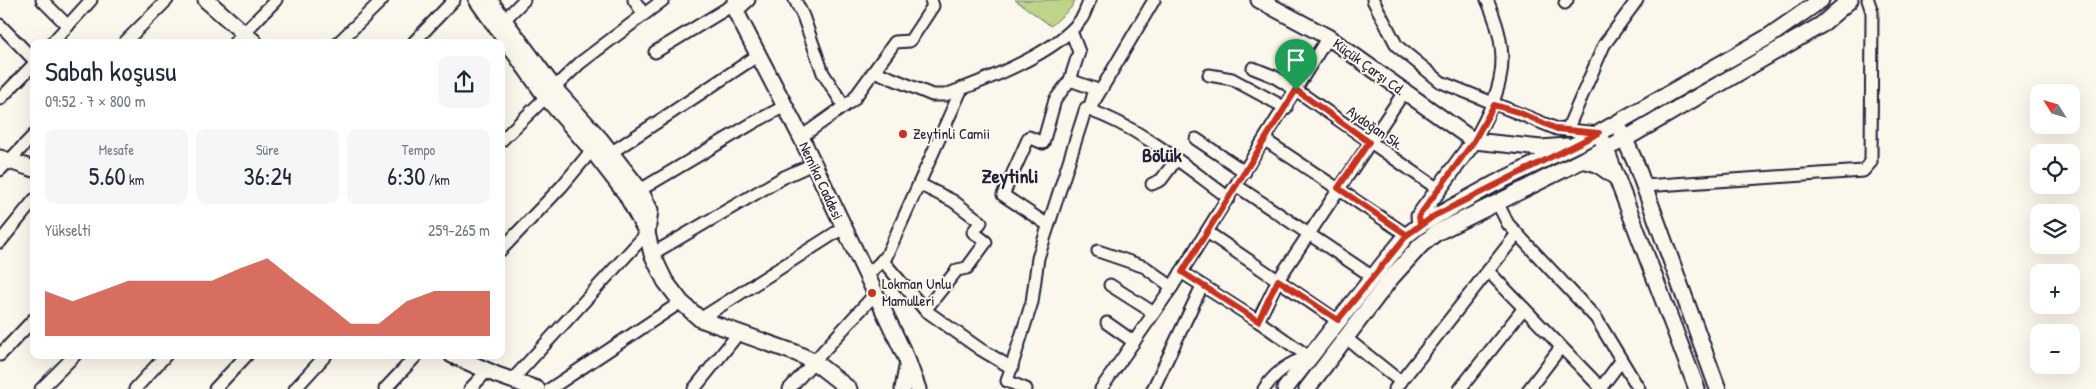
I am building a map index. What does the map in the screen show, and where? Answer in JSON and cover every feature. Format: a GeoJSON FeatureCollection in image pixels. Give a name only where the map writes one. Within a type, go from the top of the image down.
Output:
{"type":"FeatureCollection","features":[{"type":"Feature","properties":{"kind":"main road"},"geometry":{"type":"LineString","coordinates":[[206,0],[244,39]]}},
{"type":"Feature","properties":{"kind":"main road"},"geometry":{"type":"LineString","coordinates":[[477,0],[500,39]]}},
{"type":"Feature","properties":{"kind":"main road"},"geometry":{"type":"LineString","coordinates":[[489,0],[550,92]]}},
{"type":"Feature","properties":{"kind":"main road","name":"Küçük Çarşı Cd."},"geometry":{"type":"LineString","coordinates":[[1259,0],[1328,37],[1474,141]]}},
{"type":"Feature","properties":{"kind":"main road"},"geometry":{"type":"LineString","coordinates":[[1285,389],[1407,235],[1420,225],[1494,184],[1580,144],[1768,37],[1821,0]]}},
{"type":"Feature","properties":{"kind":"main road"},"geometry":{"type":"LineString","coordinates":[[1307,389],[1391,278],[1421,245],[1436,233],[1625,139],[1821,25],[1850,0]]}},
{"type":"Feature","properties":{"kind":"main road","name":"Nemika Caddesi"},"geometry":{"type":"LineString","coordinates":[[739,4],[757,56],[785,106],[844,228],[908,362],[918,389]]}},
{"type":"Feature","properties":{"kind":"main road"},"geometry":{"type":"LineString","coordinates":[[505,46],[640,190],[650,210],[647,233]]}},
{"type":"Feature","properties":{"kind":"main road"},"geometry":{"type":"LineString","coordinates":[[1617,123],[1636,164],[1718,389]]}},
{"type":"Feature","properties":{"kind":"main road"},"geometry":{"type":"LineString","coordinates":[[1636,164],[1643,128]]}},
{"type":"Feature","properties":{"kind":"main road"},"geometry":{"type":"LineString","coordinates":[[1599,133],[1606,147],[1697,389]]}},
{"type":"Feature","properties":{"kind":"main road"},"geometry":{"type":"LineString","coordinates":[[1420,225],[1419,216],[1474,141],[1540,148],[1580,144]]}},
{"type":"Feature","properties":{"kind":"main road"},"geometry":{"type":"LineString","coordinates":[[601,150],[647,233],[652,254],[665,281],[681,302],[700,319],[796,353],[812,361],[849,389]]}},
{"type":"Feature","properties":{"kind":"main road"},"geometry":{"type":"LineString","coordinates":[[1583,160],[1596,164],[1617,178]]}},
{"type":"Feature","properties":{"kind":"main road"},"geometry":{"type":"LineString","coordinates":[[3,163],[30,169]]}},
{"type":"Feature","properties":{"kind":"main road"},"geometry":{"type":"LineString","coordinates":[[462,359],[497,375],[513,379],[537,389]]}},
{"type":"Feature","properties":{"kind":"main road"},"geometry":{"type":"LineString","coordinates":[[902,389],[908,362]]}},
{"type":"Feature","properties":{"kind":"street"},"geometry":{"type":"LineString","coordinates":[[42,0],[68,26]]}},
{"type":"Feature","properties":{"kind":"street"},"geometry":{"type":"LineString","coordinates":[[56,39],[91,0]]}},
{"type":"Feature","properties":{"kind":"street"},"geometry":{"type":"LineString","coordinates":[[128,39],[167,0]]}},
{"type":"Feature","properties":{"kind":"street"},"geometry":{"type":"LineString","coordinates":[[244,39],[276,0]]}},
{"type":"Feature","properties":{"kind":"street"},"geometry":{"type":"LineString","coordinates":[[342,39],[382,0]]}},
{"type":"Feature","properties":{"kind":"street"},"geometry":{"type":"LineString","coordinates":[[417,39],[454,0]]}},
{"type":"Feature","properties":{"kind":"street"},"geometry":{"type":"LineString","coordinates":[[504,20],[524,0]]}},
{"type":"Feature","properties":{"kind":"street"},"geometry":{"type":"LineString","coordinates":[[634,0],[643,13]]}},
{"type":"Feature","properties":{"kind":"street"},"geometry":{"type":"LineString","coordinates":[[505,137],[580,63],[643,13],[664,0]]}},
{"type":"Feature","properties":{"kind":"street"},"geometry":{"type":"LineString","coordinates":[[795,0],[803,16],[822,73],[844,106]]}},
{"type":"Feature","properties":{"kind":"street"},"geometry":{"type":"LineString","coordinates":[[800,137],[853,100],[895,42],[910,42],[933,6],[931,0]]}},
{"type":"Feature","properties":{"kind":"street"},"geometry":{"type":"LineString","coordinates":[[874,71],[932,95],[945,95],[1024,62],[1071,31],[1083,17],[1090,0]]}},
{"type":"Feature","properties":{"kind":"street"},"geometry":{"type":"LineString","coordinates":[[1026,389],[1012,387],[1007,381],[1032,302],[1038,258],[1086,108],[1088,110],[1154,0]]}},
{"type":"Feature","properties":{"kind":"street"},"geometry":{"type":"LineString","coordinates":[[1373,0],[1397,46],[1441,82],[1557,129],[1599,133]]}},
{"type":"Feature","properties":{"kind":"street"},"geometry":{"type":"LineString","coordinates":[[1474,141],[1494,105],[1504,53],[1499,26],[1487,0]]}},
{"type":"Feature","properties":{"kind":"street"},"geometry":{"type":"LineString","coordinates":[[1567,130],[1604,44],[1636,0]]}},
{"type":"Feature","properties":{"kind":"street"},"geometry":{"type":"LineString","coordinates":[[1644,186],[1863,171],[1871,162],[1872,12],[1868,0]]}},
{"type":"Feature","properties":{"kind":"street"},"geometry":{"type":"LineString","coordinates":[[655,52],[739,4]]}},
{"type":"Feature","properties":{"kind":"street"},"geometry":{"type":"LineString","coordinates":[[0,25],[30,56]]}},
{"type":"Feature","properties":{"kind":"street"},"geometry":{"type":"LineString","coordinates":[[1048,225],[1003,194],[1029,137],[1043,143],[1055,100],[1070,80],[1079,52],[1071,31]]}},
{"type":"Feature","properties":{"kind":"street"},"geometry":{"type":"LineString","coordinates":[[1101,389],[1182,272],[1286,108],[1328,37]]}},
{"type":"Feature","properties":{"kind":"street"},"geometry":{"type":"LineString","coordinates":[[505,246],[562,186],[601,150],[757,56]]}},
{"type":"Feature","properties":{"kind":"street"},"geometry":{"type":"LineString","coordinates":[[0,99],[30,68]]}},
{"type":"Feature","properties":{"kind":"street","name":"Aydoğan Sk."},"geometry":{"type":"LineString","coordinates":[[1253,68],[1273,76],[1296,90],[1438,189]]}},
{"type":"Feature","properties":{"kind":"street"},"geometry":{"type":"LineString","coordinates":[[1209,75],[1232,79],[1286,108]]}},
{"type":"Feature","properties":{"kind":"street"},"geometry":{"type":"LineString","coordinates":[[1070,80],[1095,89],[1088,110]]}},
{"type":"Feature","properties":{"kind":"street"},"geometry":{"type":"LineString","coordinates":[[866,276],[886,257],[962,88]]}},
{"type":"Feature","properties":{"kind":"street"},"geometry":{"type":"LineString","coordinates":[[1258,321],[1278,280],[1404,92]]}},
{"type":"Feature","properties":{"kind":"street"},"geometry":{"type":"LineString","coordinates":[[640,190],[753,122],[785,106]]}},
{"type":"Feature","properties":{"kind":"street"},"geometry":{"type":"LineString","coordinates":[[1088,110],[1128,128],[1229,198]]}},
{"type":"Feature","properties":{"kind":"street"},"geometry":{"type":"LineString","coordinates":[[3,163],[30,139]]}},
{"type":"Feature","properties":{"kind":"street"},"geometry":{"type":"LineString","coordinates":[[1196,139],[1245,172]]}},
{"type":"Feature","properties":{"kind":"street"},"geometry":{"type":"LineString","coordinates":[[1265,140],[1407,235]]}},
{"type":"Feature","properties":{"kind":"street"},"geometry":{"type":"LineString","coordinates":[[1152,184],[1161,180],[1176,160]]}},
{"type":"Feature","properties":{"kind":"street"},"geometry":{"type":"LineString","coordinates":[[652,254],[784,177],[813,164]]}},
{"type":"Feature","properties":{"kind":"street"},"geometry":{"type":"LineString","coordinates":[[919,184],[953,201],[981,222],[973,232],[986,242],[967,268],[957,270],[925,310]]}},
{"type":"Feature","properties":{"kind":"street"},"geometry":{"type":"LineString","coordinates":[[1237,186],[1373,277]]}},
{"type":"Feature","properties":{"kind":"street"},"geometry":{"type":"LineString","coordinates":[[1497,202],[1508,224],[1596,318],[1639,389]]}},
{"type":"Feature","properties":{"kind":"street"},"geometry":{"type":"LineString","coordinates":[[0,242],[30,205]]}},
{"type":"Feature","properties":{"kind":"street"},"geometry":{"type":"LineString","coordinates":[[700,319],[844,228]]}},
{"type":"Feature","properties":{"kind":"street"},"geometry":{"type":"LineString","coordinates":[[1207,232],[1338,320]]}},
{"type":"Feature","properties":{"kind":"street"},"geometry":{"type":"LineString","coordinates":[[513,379],[647,233]]}},
{"type":"Feature","properties":{"kind":"street"},"geometry":{"type":"LineString","coordinates":[[1346,338],[1398,386],[1517,234]]}},
{"type":"Feature","properties":{"kind":"street"},"geometry":{"type":"LineString","coordinates":[[1098,251],[1145,267],[1172,287]]}},
{"type":"Feature","properties":{"kind":"street"},"geometry":{"type":"LineString","coordinates":[[882,260],[925,310],[1012,368]]}},
{"type":"Feature","properties":{"kind":"street"},"geometry":{"type":"LineString","coordinates":[[1488,271],[1601,388],[1621,361]]}},
{"type":"Feature","properties":{"kind":"street"},"geometry":{"type":"LineString","coordinates":[[1182,272],[1258,321],[1309,357]]}},
{"type":"Feature","properties":{"kind":"street"},"geometry":{"type":"LineString","coordinates":[[1110,285],[1154,313]]}},
{"type":"Feature","properties":{"kind":"street"},"geometry":{"type":"LineString","coordinates":[[1153,389],[1202,286]]}},
{"type":"Feature","properties":{"kind":"street"},"geometry":{"type":"LineString","coordinates":[[789,389],[812,361],[875,294]]}},
{"type":"Feature","properties":{"kind":"street"},"geometry":{"type":"LineString","coordinates":[[550,389],[681,302]]}},
{"type":"Feature","properties":{"kind":"street"},"geometry":{"type":"LineString","coordinates":[[1460,389],[1524,308]]}},
{"type":"Feature","properties":{"kind":"street"},"geometry":{"type":"LineString","coordinates":[[1107,322],[1134,342]]}},
{"type":"Feature","properties":{"kind":"street"},"geometry":{"type":"LineString","coordinates":[[0,355],[30,323]]}},
{"type":"Feature","properties":{"kind":"street"},"geometry":{"type":"LineString","coordinates":[[694,389],[738,334]]}},
{"type":"Feature","properties":{"kind":"street"},"geometry":{"type":"LineString","coordinates":[[1528,389],[1561,347]]}},
{"type":"Feature","properties":{"kind":"street"},"geometry":{"type":"LineString","coordinates":[[1264,389],[1273,376],[1291,362],[1309,357]]}},
{"type":"Feature","properties":{"kind":"street"},"geometry":{"type":"LineString","coordinates":[[41,389],[71,359]]}},
{"type":"Feature","properties":{"kind":"street"},"geometry":{"type":"LineString","coordinates":[[135,389],[162,359]]}},
{"type":"Feature","properties":{"kind":"street"},"geometry":{"type":"LineString","coordinates":[[215,389],[243,359]]}},
{"type":"Feature","properties":{"kind":"street"},"geometry":{"type":"LineString","coordinates":[[295,389],[322,359]]}},
{"type":"Feature","properties":{"kind":"street"},"geometry":{"type":"LineString","coordinates":[[385,389],[413,359]]}},
{"type":"Feature","properties":{"kind":"street"},"geometry":{"type":"LineString","coordinates":[[470,389],[488,370]]}},
{"type":"Feature","properties":{"kind":"green space"},"geometry":{"type":"Polygon","coordinates":[[[1015,0],[1075,0],[1071,8],[1051,26],[1015,0]]]}},
{"type":"Feature","properties":{"kind":"place","name":"Zeytinli Camii"},"geometry":{"type":"Point","coordinates":[903,134]}},
{"type":"Feature","properties":{"kind":"place","name":"Lokman Unlu Mamulleri"},"geometry":{"type":"Point","coordinates":[872,293]}},
{"type":"Feature","properties":{"kind":"district","name":"Bölük"},"geometry":{"type":"Point","coordinates":[1162,155]}},
{"type":"Feature","properties":{"kind":"district","name":"Zeytinli"},"geometry":{"type":"Point","coordinates":[1010,176]}},
{"type":"Feature","properties":{"kind":"route"},"geometry":{"type":"LineString","coordinates":[[1296,90],[1182,272],[1258,321],[1278,280],[1338,320],[1407,235],[1420,225],[1419,216],[1474,141],[1494,105],[1518,112],[1557,129],[1599,133],[1580,144],[1494,184],[1434,216],[1407,235],[1338,188],[1369,142],[1296,90]]}}]}
